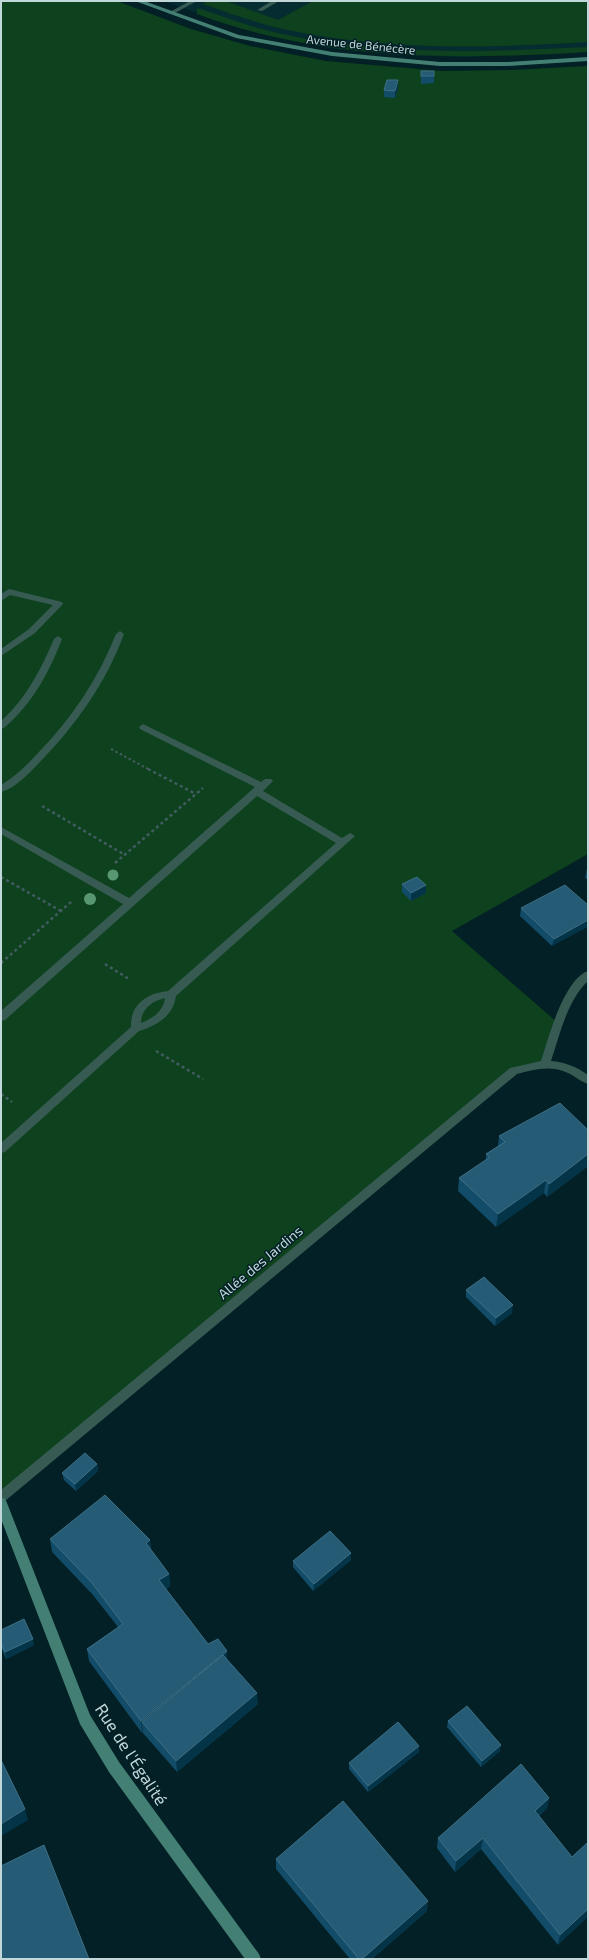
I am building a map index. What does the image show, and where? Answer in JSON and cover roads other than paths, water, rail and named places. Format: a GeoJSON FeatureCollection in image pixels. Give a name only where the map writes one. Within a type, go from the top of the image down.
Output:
{"type":"FeatureCollection","features":[{"type":"Feature","properties":{"kind":"street","name":"Avenue de Bénécère"},"geometry":{"type":"LineString","coordinates":[[138,1],[238,37],[332,54],[440,64],[506,64],[588,60]]}},
{"type":"Feature","properties":{"kind":"street"},"geometry":{"type":"LineString","coordinates":[[171,13],[194,1]]}},
{"type":"Feature","properties":{"kind":"street"},"geometry":{"type":"LineString","coordinates":[[260,10],[276,1]]}},
{"type":"Feature","properties":{"kind":"street"},"geometry":{"type":"LineString","coordinates":[[1,598],[9,592],[59,604],[32,631],[1,653]]}},
{"type":"Feature","properties":{"kind":"street"},"geometry":{"type":"LineString","coordinates":[[1,789],[32,764],[78,712],[91,695],[109,664],[120,634]]}},
{"type":"Feature","properties":{"kind":"street"},"geometry":{"type":"LineString","coordinates":[[1,726],[30,693],[46,666],[58,639]]}},
{"type":"Feature","properties":{"kind":"street"},"geometry":{"type":"LineString","coordinates":[[132,1031],[139,1009],[157,996],[171,994],[346,839],[262,786],[143,727]]}},
{"type":"Feature","properties":{"kind":"street"},"geometry":{"type":"LineString","coordinates":[[1,1017],[262,786]]}},
{"type":"Feature","properties":{"kind":"street"},"geometry":{"type":"LineString","coordinates":[[1,830],[130,903]]}},
{"type":"Feature","properties":{"kind":"street"},"geometry":{"type":"LineString","coordinates":[[546,1064],[560,1018],[575,987],[588,975]]}},
{"type":"Feature","properties":{"kind":"street"},"geometry":{"type":"LineString","coordinates":[[1,1149],[132,1031],[156,1021],[163,1016],[170,1006],[171,994]]}},
{"type":"Feature","properties":{"kind":"street","name":"Allée des Jardins"},"geometry":{"type":"LineString","coordinates":[[1,1497],[514,1071],[546,1064],[563,1066],[578,1072],[588,1080]]}},
{"type":"Feature","properties":{"kind":"street","name":"Rue de l'Égalité"},"geometry":{"type":"LineString","coordinates":[[1,1503],[85,1719],[114,1766],[254,1959]]}}]}
